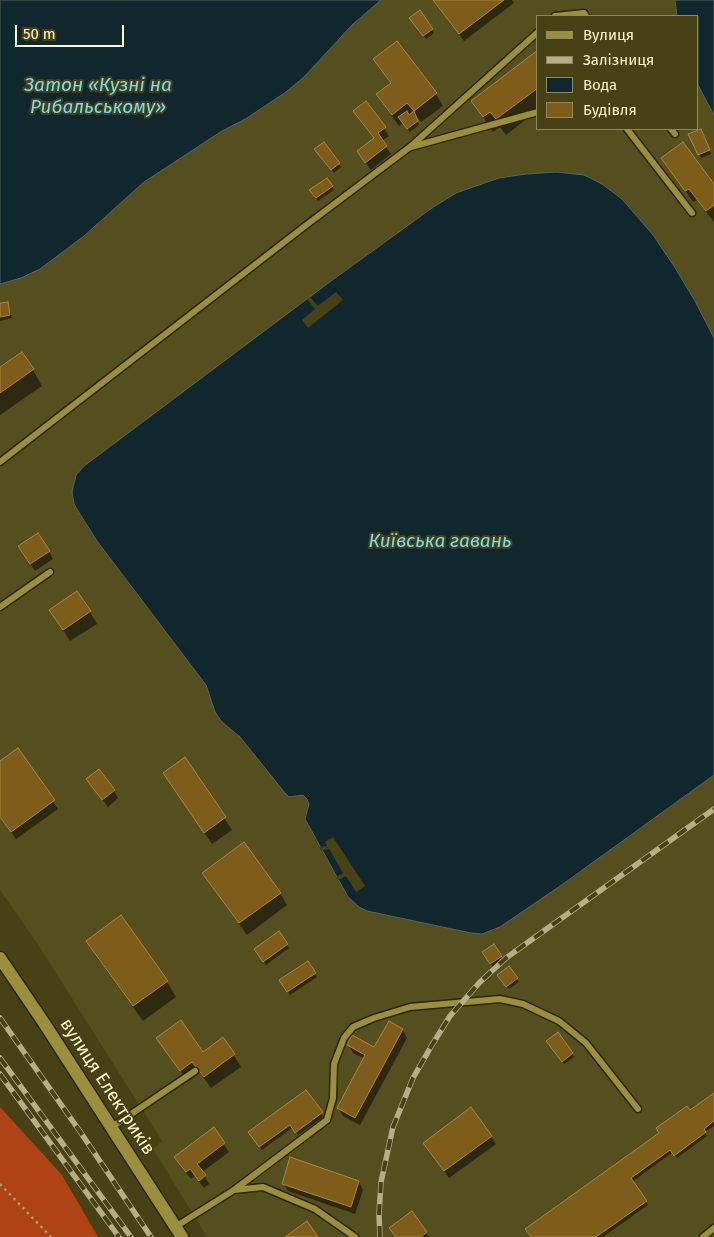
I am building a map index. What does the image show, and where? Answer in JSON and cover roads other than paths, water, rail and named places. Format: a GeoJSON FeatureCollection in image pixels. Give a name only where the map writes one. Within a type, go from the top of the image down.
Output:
{"type":"FeatureCollection","features":[{"type":"Feature","properties":{"kind":"street","name":"вулиця Електриків"},"geometry":{"type":"LineString","coordinates":[[0,958],[179,1232]]}},
{"type":"Feature","properties":{"kind":"lane"},"geometry":{"type":"LineString","coordinates":[[565,15],[584,13],[585,15]]}},
{"type":"Feature","properties":{"kind":"lane"},"geometry":{"type":"LineString","coordinates":[[0,462],[410,147],[536,34]]}},
{"type":"Feature","properties":{"kind":"lane"},"geometry":{"type":"LineString","coordinates":[[410,147],[536,113]]}},
{"type":"Feature","properties":{"kind":"lane"},"geometry":{"type":"LineString","coordinates":[[627,130],[692,213]]}},
{"type":"Feature","properties":{"kind":"lane"},"geometry":{"type":"LineString","coordinates":[[0,607],[50,572]]}},
{"type":"Feature","properties":{"kind":"lane"},"geometry":{"type":"LineString","coordinates":[[179,1232],[328,1120],[333,1098],[334,1064],[344,1038],[353,1027],[374,1018],[410,1007],[500,999],[523,1004],[559,1021],[586,1043],[638,1109]]}},
{"type":"Feature","properties":{"kind":"lane"},"geometry":{"type":"LineString","coordinates":[[112,1127],[195,1071]]}},
{"type":"Feature","properties":{"kind":"lane"},"geometry":{"type":"LineString","coordinates":[[234,1190],[263,1187],[314,1209],[354,1237]]}},
{"type":"Feature","properties":{"kind":"lane"},"geometry":{"type":"LineString","coordinates":[[703,1237],[714,1228]]}},
{"type":"Feature","properties":{"kind":"water","name":"Затон «Кузні на Рибальському»"},"geometry":{"type":"Polygon","coordinates":[[[0,0],[381,0],[353,24],[304,77],[286,92],[144,182],[84,236],[40,269],[21,278],[0,284],[0,0]]]}},
{"type":"Feature","properties":{"kind":"water"},"geometry":{"type":"Polygon","coordinates":[[[675,0],[714,0],[714,115],[699,87],[699,15],[677,15],[675,0]]]}},
{"type":"Feature","properties":{"kind":"water","name":"Київська гавань"},"geometry":{"type":"Polygon","coordinates":[[[557,172],[584,175],[602,184],[622,199],[653,235],[674,266],[714,338],[714,775],[500,927],[482,934],[471,933],[367,911],[359,907],[348,897],[305,819],[309,804],[307,799],[303,795],[289,797],[240,737],[222,722],[215,712],[206,685],[97,541],[74,504],[72,492],[76,475],[84,466],[331,281],[432,208],[456,193],[499,178],[557,172]]]}},
{"type":"Feature","properties":{"kind":"railway"},"geometry":{"type":"LineString","coordinates":[[380,1237],[381,1182],[393,1127],[413,1078],[450,1016],[480,982],[506,958],[714,809]]}},
{"type":"Feature","properties":{"kind":"railway"},"geometry":{"type":"LineString","coordinates":[[0,1018],[151,1237]]}},
{"type":"Feature","properties":{"kind":"railway"},"geometry":{"type":"LineString","coordinates":[[0,1058],[131,1237]]}},
{"type":"Feature","properties":{"kind":"railway"},"geometry":{"type":"LineString","coordinates":[[0,1074],[119,1237]]}}]}
